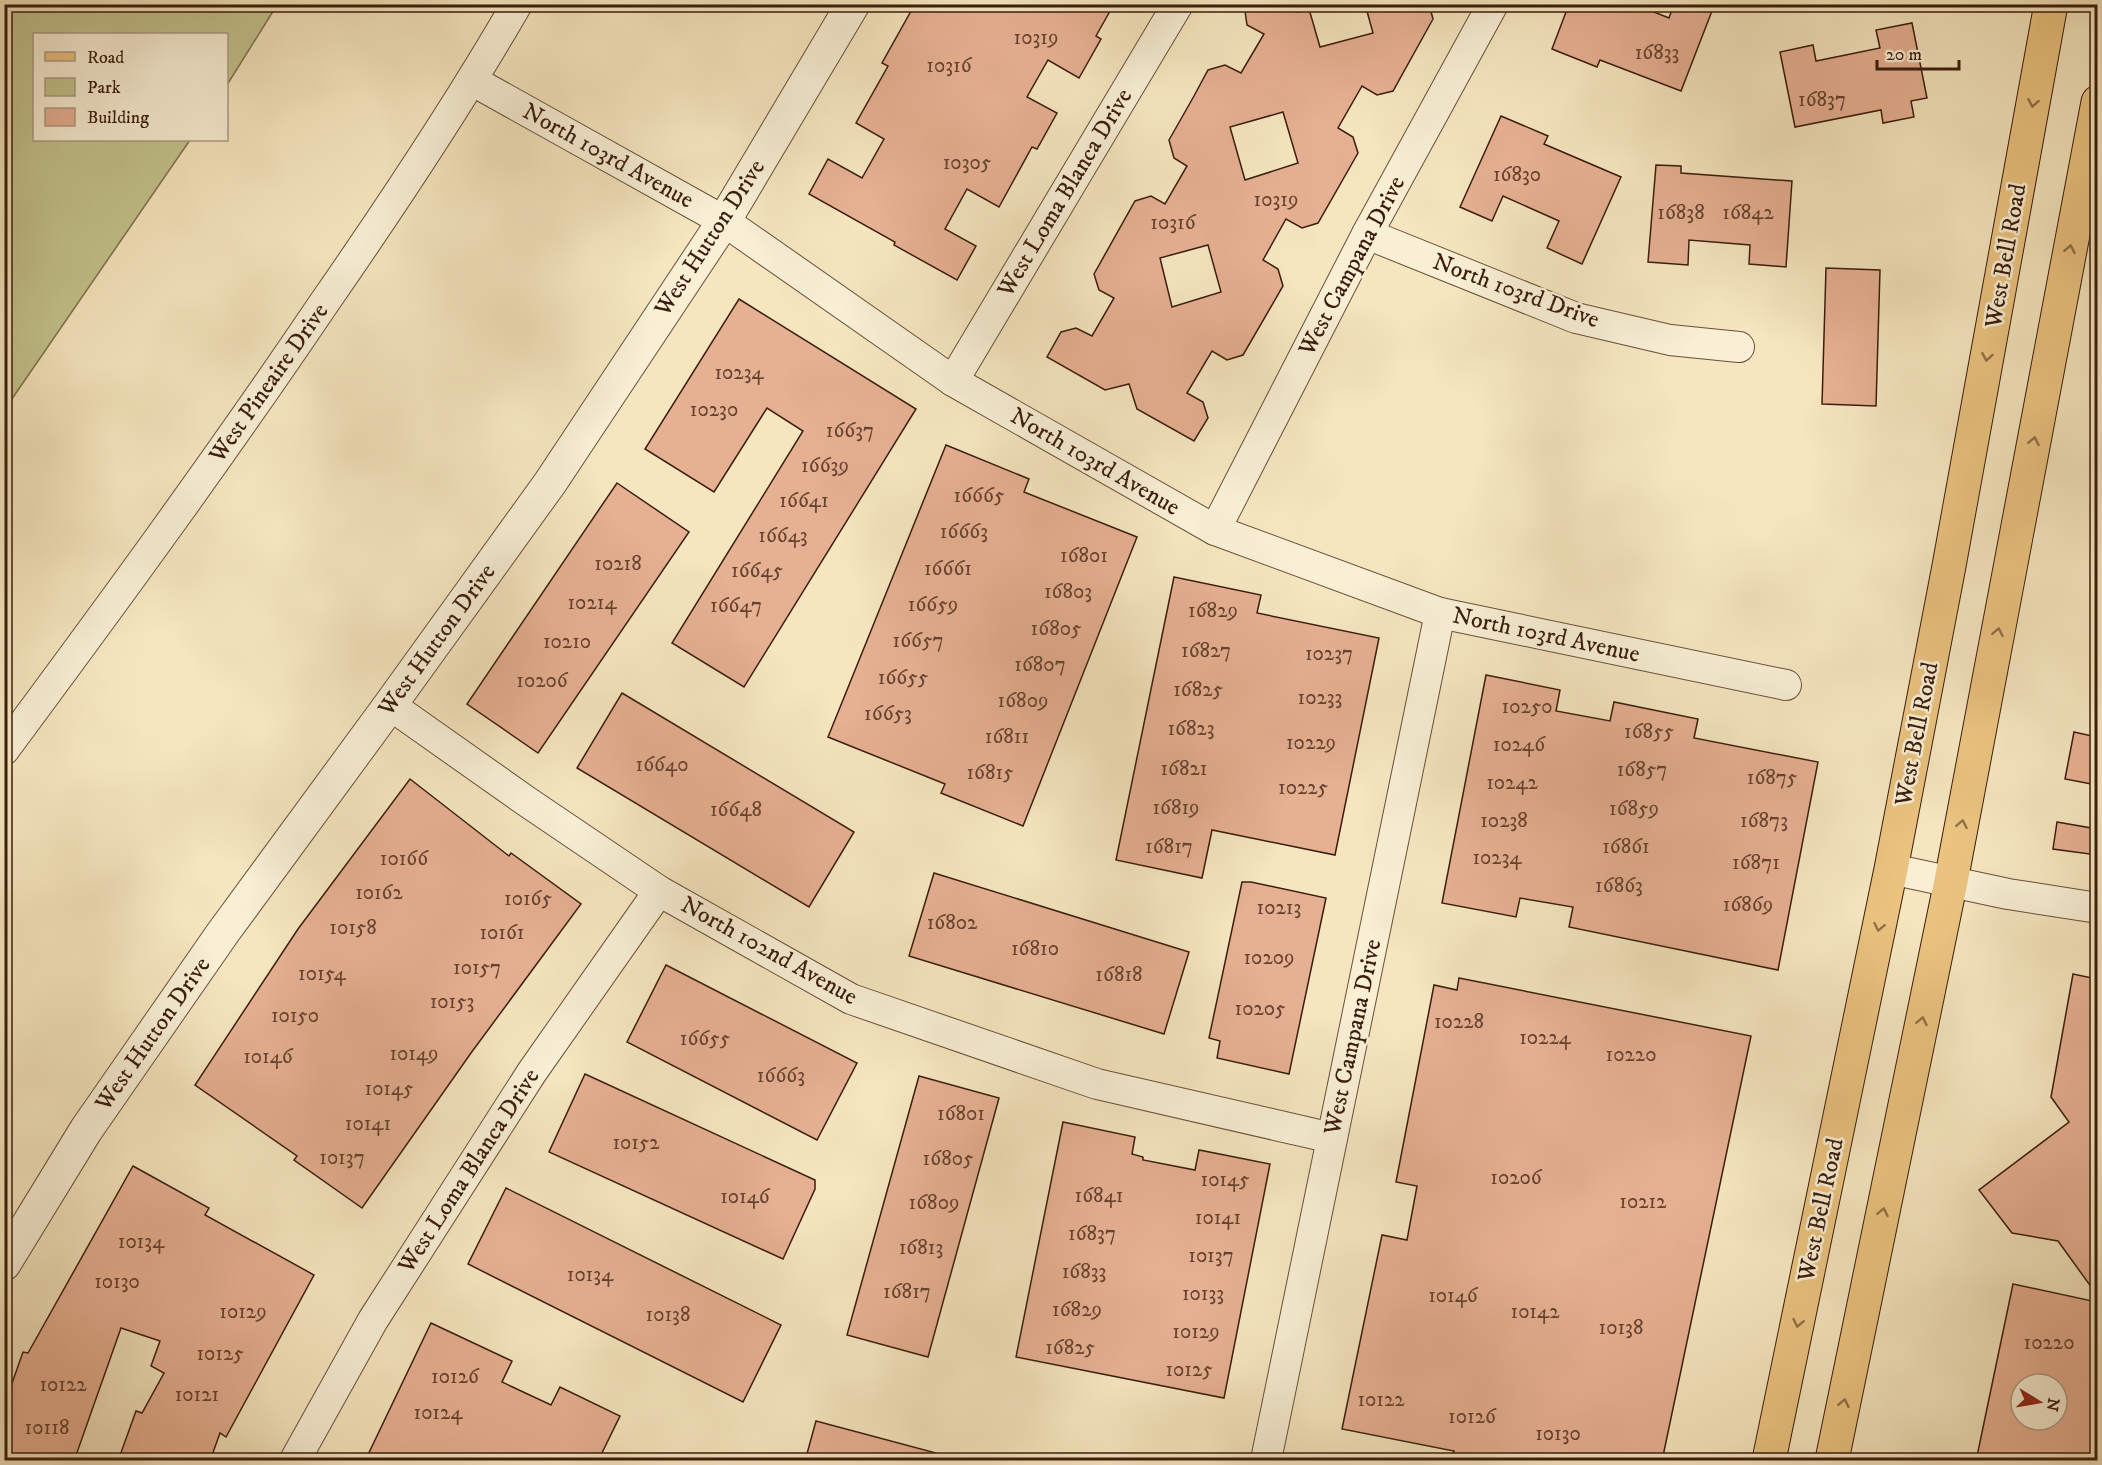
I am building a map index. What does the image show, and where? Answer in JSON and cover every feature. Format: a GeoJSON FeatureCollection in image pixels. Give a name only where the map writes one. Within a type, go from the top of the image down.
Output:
{"type":"FeatureCollection","features":[{"type":"Feature","properties":{"kind":"main road","name":"West Bell Road"},"geometry":{"type":"LineString","coordinates":[[1769,1461],[1891,869],[1949,567],[2051,4]]}},
{"type":"Feature","properties":{"kind":"main road"},"geometry":{"type":"LineString","coordinates":[[1832,1461],[1951,881],[2097,102]]}},
{"type":"Feature","properties":{"kind":"street","name":"West Pineaire Drive"},"geometry":{"type":"LineString","coordinates":[[4,750],[225,448],[473,81],[517,4]]}},
{"type":"Feature","properties":{"kind":"street","name":"West Hutton Drive"},"geometry":{"type":"LineString","coordinates":[[4,1264],[86,1130],[215,944],[550,483],[724,221],[853,4]]}},
{"type":"Feature","properties":{"kind":"street","name":"West Loma Blanca Drive"},"geometry":{"type":"LineString","coordinates":[[953,381],[1178,4]]}},
{"type":"Feature","properties":{"kind":"street","name":"West Campana Drive"},"geometry":{"type":"LineString","coordinates":[[1215,530],[1367,234],[1493,4]]}},
{"type":"Feature","properties":{"kind":"street","name":"North 103rd Avenue"},"geometry":{"type":"LineString","coordinates":[[473,81],[724,221],[953,381],[1215,530],[1440,613],[1786,685]]}},
{"type":"Feature","properties":{"kind":"street","name":"North 103rd Drive"},"geometry":{"type":"LineString","coordinates":[[1367,234],[1576,318],[1670,340],[1740,347]]}},
{"type":"Feature","properties":{"kind":"street","name":"West Campana Drive"},"geometry":{"type":"LineString","coordinates":[[1266,1461],[1440,613]]}},
{"type":"Feature","properties":{"kind":"street","name":"North 102nd Avenue"},"geometry":{"type":"LineString","coordinates":[[390,705],[659,891],[851,999],[1097,1084],[1332,1138]]}},
{"type":"Feature","properties":{"kind":"street"},"geometry":{"type":"LineString","coordinates":[[1891,869],[2008,894],[2097,908]]}},
{"type":"Feature","properties":{"kind":"street","name":"West Loma Blanca Drive"},"geometry":{"type":"LineString","coordinates":[[295,1461],[373,1320],[532,1072],[659,891]]}},
{"type":"Feature","properties":{"kind":"green space"},"geometry":{"type":"Polygon","coordinates":[[[5,4],[277,5],[228,83],[228,33],[33,33],[33,141],[189,141],[5,409],[5,4]]]}},
{"type":"Feature","properties":{"kind":"building"},"geometry":{"type":"Polygon","coordinates":[[[915,4],[1114,4],[1096,36],[1101,39],[1079,78],[1048,60],[1027,97],[1057,113],[1037,149],[1032,147],[999,207],[967,189],[945,229],[976,246],[957,280],[809,194],[828,159],[862,178],[884,139],[856,123],[888,66],[882,63],[915,4]]]}},
{"type":"Feature","properties":{"kind":"building"},"geometry":{"type":"Polygon","coordinates":[[[1244,4],[1294,4],[1297,12],[1309,9],[1320,47],[1373,33],[1365,4],[1429,4],[1433,19],[1393,91],[1377,95],[1362,86],[1338,128],[1353,137],[1358,153],[1318,223],[1302,228],[1286,219],[1263,260],[1278,269],[1283,286],[1243,355],[1227,360],[1212,351],[1187,393],[1203,402],[1208,418],[1194,441],[1137,409],[1129,384],[1105,390],[1047,357],[1061,332],[1076,328],[1092,336],[1114,298],[1099,290],[1094,274],[1135,201],[1151,196],[1165,204],[1187,166],[1174,158],[1169,140],[1208,70],[1225,65],[1241,73],[1264,34],[1247,25],[1244,4]],[[1283,112],[1230,127],[1245,180],[1298,163],[1283,112]],[[1208,245],[1160,258],[1172,307],[1221,292],[1208,245]]]}},
{"type":"Feature","properties":{"kind":"building"},"geometry":{"type":"Polygon","coordinates":[[[1569,4],[1634,4],[1669,18],[1674,4],[1693,4],[1712,11],[1681,91],[1600,60],[1597,67],[1552,49],[1569,4]]]}},
{"type":"Feature","properties":{"kind":"building"},"geometry":{"type":"Polygon","coordinates":[[[1912,23],[1927,98],[1911,101],[1914,117],[1883,123],[1881,110],[1795,127],[1780,52],[1813,45],[1816,61],[1880,48],[1876,30],[1912,23]]]}},
{"type":"Feature","properties":{"kind":"building"},"geometry":{"type":"Polygon","coordinates":[[[1501,116],[1548,136],[1544,144],[1621,177],[1582,264],[1547,248],[1559,221],[1503,196],[1492,221],[1460,207],[1501,116]]]}},
{"type":"Feature","properties":{"kind":"building"},"geometry":{"type":"Polygon","coordinates":[[[1656,165],[1681,166],[1681,173],[1792,181],[1786,267],[1749,264],[1750,245],[1689,240],[1688,265],[1648,262],[1656,165]]]}},
{"type":"Feature","properties":{"kind":"building"},"geometry":{"type":"Polygon","coordinates":[[[1826,268],[1880,270],[1876,406],[1822,404],[1826,268]]]}},
{"type":"Feature","properties":{"kind":"building"},"geometry":{"type":"Polygon","coordinates":[[[739,299],[916,409],[744,687],[672,643],[803,431],[767,408],[714,492],[645,449],[739,299]]]}},
{"type":"Feature","properties":{"kind":"building"},"geometry":{"type":"Polygon","coordinates":[[[946,445],[1029,479],[1024,492],[1137,537],[1023,826],[941,793],[945,784],[828,737],[946,445]]]}},
{"type":"Feature","properties":{"kind":"building"},"geometry":{"type":"Polygon","coordinates":[[[617,483],[689,532],[538,753],[467,704],[617,483]]]}},
{"type":"Feature","properties":{"kind":"building"},"geometry":{"type":"Polygon","coordinates":[[[1174,577],[1261,595],[1257,613],[1379,638],[1335,855],[1212,830],[1202,878],[1116,860],[1174,577]]]}},
{"type":"Feature","properties":{"kind":"building"},"geometry":{"type":"Polygon","coordinates":[[[1486,675],[1560,690],[1556,711],[1610,721],[1614,702],[1698,719],[1694,738],[1818,762],[1778,970],[1569,927],[1573,907],[1520,898],[1516,917],[1442,903],[1486,675]]]}},
{"type":"Feature","properties":{"kind":"building"},"geometry":{"type":"Polygon","coordinates":[[[622,693],[854,832],[809,907],[577,768],[622,693]]]}},
{"type":"Feature","properties":{"kind":"building"},"geometry":{"type":"Polygon","coordinates":[[[2074,732],[2097,737],[2097,785],[2065,779],[2074,732]]]}},
{"type":"Feature","properties":{"kind":"building"},"geometry":{"type":"Polygon","coordinates":[[[410,779],[509,856],[511,853],[581,904],[471,1053],[362,1208],[294,1160],[297,1156],[195,1085],[298,929],[410,779]]]}},
{"type":"Feature","properties":{"kind":"building"},"geometry":{"type":"Polygon","coordinates":[[[2057,822],[2097,829],[2097,855],[2053,849],[2057,822]]]}},
{"type":"Feature","properties":{"kind":"building"},"geometry":{"type":"Polygon","coordinates":[[[934,873],[1189,952],[1164,1034],[909,956],[934,873]]]}},
{"type":"Feature","properties":{"kind":"building"},"geometry":{"type":"Polygon","coordinates":[[[1242,882],[1326,898],[1289,1074],[1217,1058],[1220,1041],[1209,1038],[1242,882]]]}},
{"type":"Feature","properties":{"kind":"building"},"geometry":{"type":"Polygon","coordinates":[[[666,965],[857,1063],[817,1140],[627,1042],[666,965]]]}},
{"type":"Feature","properties":{"kind":"building"},"geometry":{"type":"Polygon","coordinates":[[[2073,974],[2097,979],[2097,1295],[2058,1241],[2012,1233],[1979,1190],[2069,1122],[2051,1097],[2073,974]]]}},
{"type":"Feature","properties":{"kind":"building"},"geometry":{"type":"Polygon","coordinates":[[[1459,978],[1751,1036],[1662,1461],[1487,1461],[1453,1454],[1454,1451],[1342,1429],[1382,1235],[1407,1240],[1417,1186],[1396,1182],[1434,985],[1457,990],[1459,978]]]}},
{"type":"Feature","properties":{"kind":"building"},"geometry":{"type":"Polygon","coordinates":[[[585,1074],[815,1180],[815,1189],[783,1259],[549,1152],[585,1074]]]}},
{"type":"Feature","properties":{"kind":"building"},"geometry":{"type":"Polygon","coordinates":[[[919,1076],[999,1098],[928,1357],[847,1335],[919,1076]]]}},
{"type":"Feature","properties":{"kind":"building"},"geometry":{"type":"Polygon","coordinates":[[[1063,1122],[1135,1137],[1132,1154],[1143,1157],[1143,1160],[1195,1170],[1199,1150],[1270,1164],[1224,1398],[1016,1357],[1063,1122]]]}},
{"type":"Feature","properties":{"kind":"building"},"geometry":{"type":"Polygon","coordinates":[[[133,1166],[209,1208],[205,1215],[314,1275],[226,1437],[220,1433],[210,1461],[118,1461],[136,1411],[142,1413],[164,1373],[151,1366],[160,1341],[121,1328],[74,1461],[4,1461],[4,1406],[23,1352],[28,1353],[133,1166]]]}},
{"type":"Feature","properties":{"kind":"building"},"geometry":{"type":"Polygon","coordinates":[[[506,1188],[781,1325],[743,1402],[468,1264],[506,1188]]]}},
{"type":"Feature","properties":{"kind":"building"},"geometry":{"type":"Polygon","coordinates":[[[2013,1284],[2097,1302],[2097,1461],[1976,1461],[2013,1284]]]}},
{"type":"Feature","properties":{"kind":"building"},"geometry":{"type":"Polygon","coordinates":[[[431,1323],[512,1361],[502,1382],[551,1405],[560,1387],[620,1416],[598,1461],[365,1461],[431,1323]]]}},
{"type":"Feature","properties":{"kind":"building"},"geometry":{"type":"Polygon","coordinates":[[[816,1421],[936,1453],[935,1461],[805,1461],[816,1421]]]}}]}
